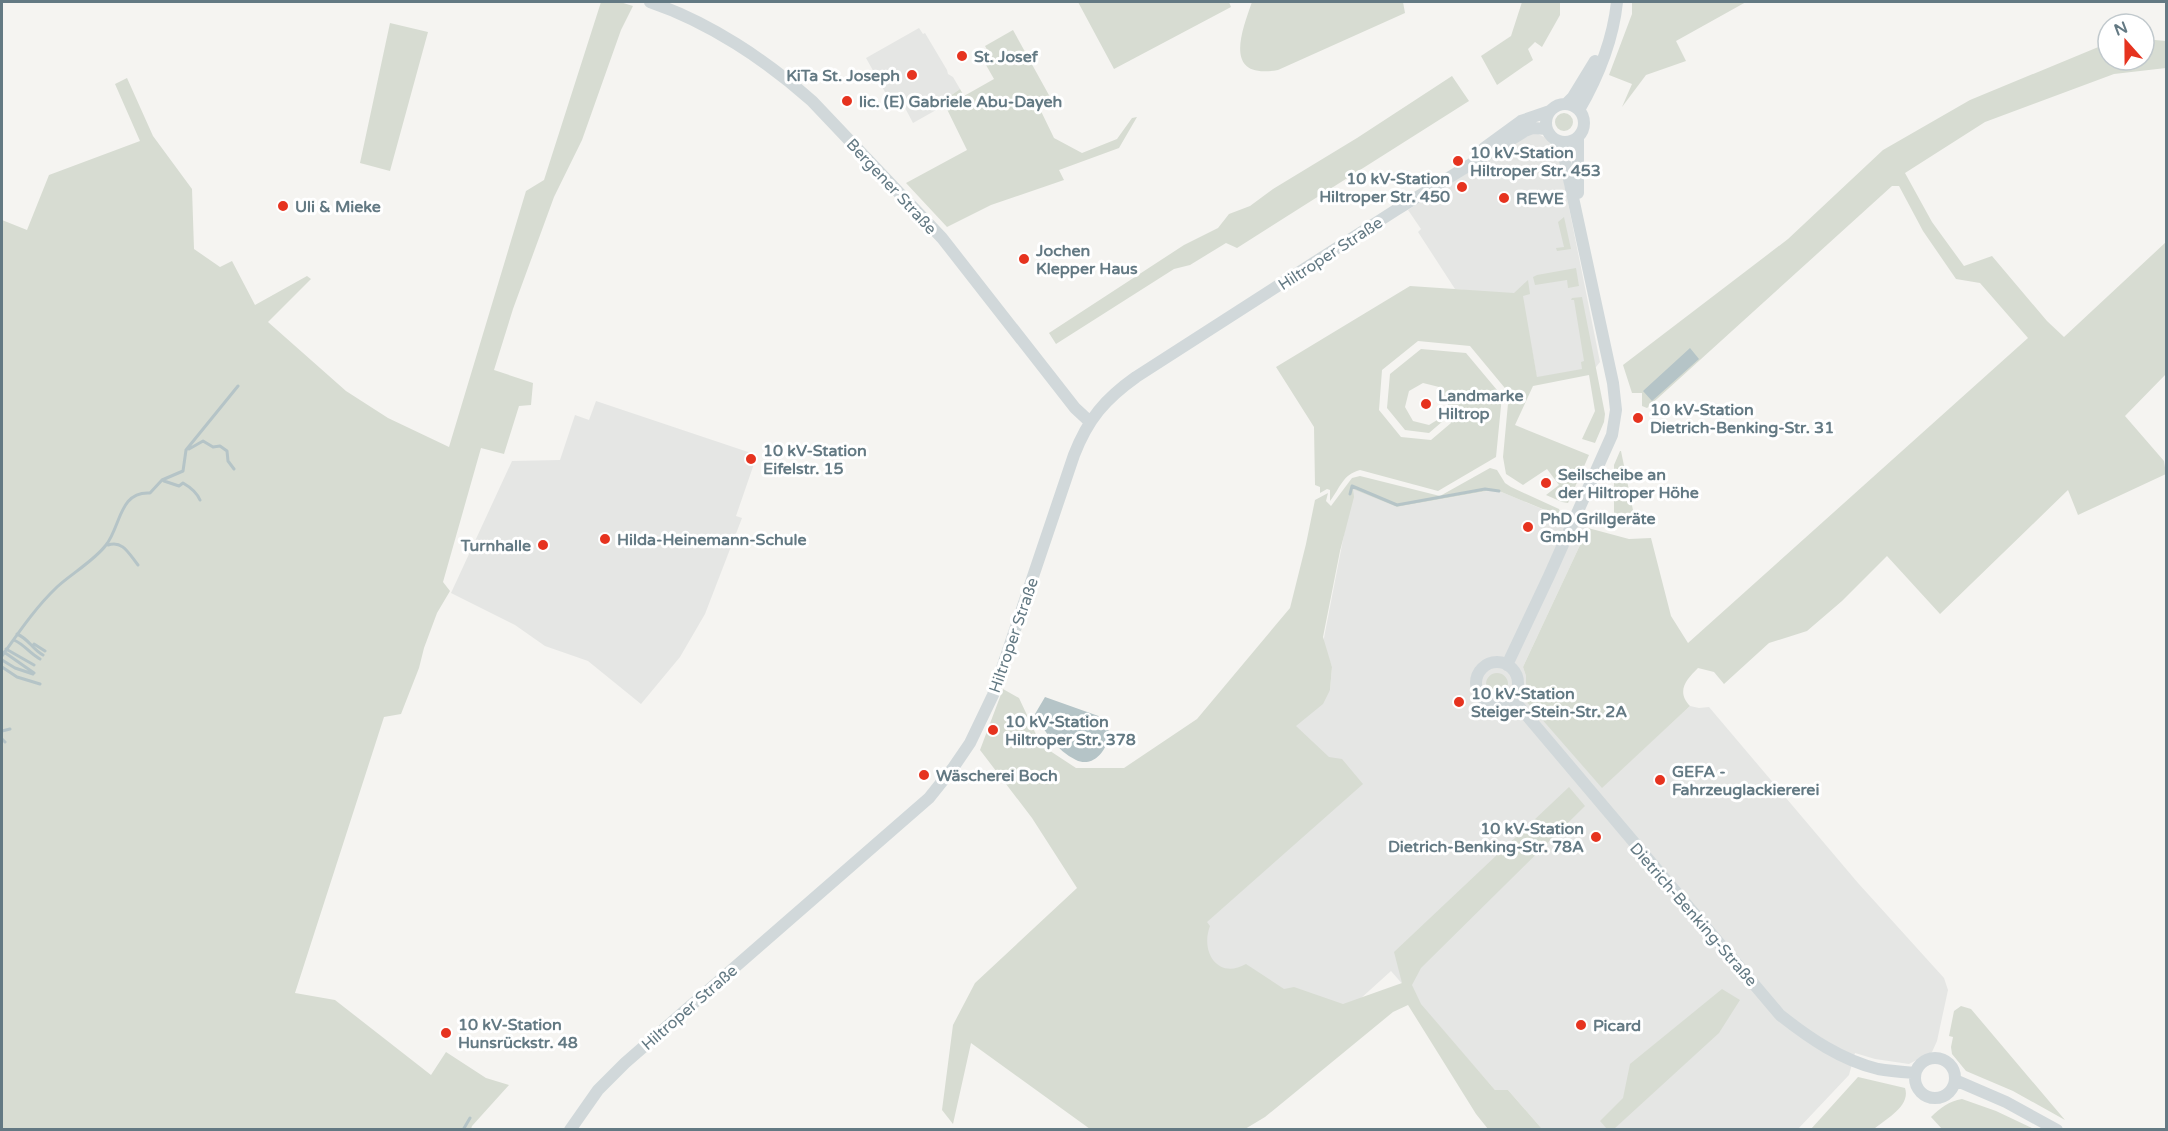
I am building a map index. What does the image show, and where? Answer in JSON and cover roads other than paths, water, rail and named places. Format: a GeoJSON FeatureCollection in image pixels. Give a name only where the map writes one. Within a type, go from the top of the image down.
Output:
{"type":"FeatureCollection","features":[{"type":"Feature","properties":{"kind":"street","name":"Bergener Straße"},"geometry":{"type":"LineString","coordinates":[[650,2],[695,21],[744,50],[812,101],[942,238],[1075,408],[1089,421]]}},
{"type":"Feature","properties":{"kind":"street"},"geometry":{"type":"LineString","coordinates":[[1579,110],[1593,84],[1610,37],[1617,2]]}},
{"type":"Feature","properties":{"kind":"street"},"geometry":{"type":"LineString","coordinates":[[1566,104],[1579,110],[1584,124],[1578,138],[1561,142],[1550,135],[1547,129],[1546,123],[1550,111],[1573,98],[1610,37]]}},
{"type":"Feature","properties":{"kind":"street","name":"Hiltroper Straße"},"geometry":{"type":"LineString","coordinates":[[1459,171],[1488,145],[1521,121],[1550,111]]}},
{"type":"Feature","properties":{"kind":"street","name":"Hiltroper Straße"},"geometry":{"type":"LineString","coordinates":[[570,1130],[592,1098],[625,1062],[929,798],[953,768],[970,743],[993,695],[1079,441],[1089,421],[1103,403],[1136,376],[1459,171],[1525,131],[1533,128],[1547,129]]}},
{"type":"Feature","properties":{"kind":"street"},"geometry":{"type":"LineString","coordinates":[[1577,212],[1578,138]]}},
{"type":"Feature","properties":{"kind":"street"},"geometry":{"type":"LineString","coordinates":[[1507,665],[1604,455],[1615,426],[1616,403],[1613,383],[1561,142]]}},
{"type":"Feature","properties":{"kind":"street"},"geometry":{"type":"LineString","coordinates":[[1499,663],[1507,665],[1513,669],[1518,684],[1512,698],[1501,704],[1489,703],[1479,694],[1477,679],[1485,667],[1499,663]]}},
{"type":"Feature","properties":{"kind":"street","name":"Dietrich-Benking-Straße"},"geometry":{"type":"LineString","coordinates":[[1512,698],[1780,1015],[1813,1040],[1851,1060],[1878,1069],[1915,1073]]}},
{"type":"Feature","properties":{"kind":"street"},"geometry":{"type":"LineString","coordinates":[[1939,1058],[1950,1065],[1955,1080],[1952,1088],[1946,1094],[1931,1098],[1919,1090],[1915,1081],[1915,1073],[1924,1060],[1939,1058]]}},
{"type":"Feature","properties":{"kind":"street"},"geometry":{"type":"LineString","coordinates":[[1955,1080],[2006,1102],[2057,1130]]}},
{"type":"Feature","properties":{"kind":"waterway"},"geometry":{"type":"LineString","coordinates":[[2,656],[49,595],[106,545],[126,504],[140,494],[150,493],[162,480],[183,471],[186,450],[238,386]]}},
{"type":"Feature","properties":{"kind":"waterway"},"geometry":{"type":"LineString","coordinates":[[189,449],[203,441],[213,447],[220,446],[227,451],[228,461],[234,469]]}},
{"type":"Feature","properties":{"kind":"waterway"},"geometry":{"type":"LineString","coordinates":[[164,481],[179,486],[183,483],[193,490],[200,500]]}},
{"type":"Feature","properties":{"kind":"waterway"},"geometry":{"type":"LineString","coordinates":[[1350,494],[1352,486],[1397,505],[1485,489],[1499,491]]}},
{"type":"Feature","properties":{"kind":"waterway"},"geometry":{"type":"LineString","coordinates":[[108,545],[122,546],[138,565]]}},
{"type":"Feature","properties":{"kind":"waterway"},"geometry":{"type":"LineString","coordinates":[[17,634],[43,655]]}},
{"type":"Feature","properties":{"kind":"waterway"},"geometry":{"type":"LineString","coordinates":[[14,640],[40,659]]}},
{"type":"Feature","properties":{"kind":"waterway"},"geometry":{"type":"LineString","coordinates":[[34,644],[45,651]]}},
{"type":"Feature","properties":{"kind":"waterway"},"geometry":{"type":"LineString","coordinates":[[6,649],[34,665]]}},
{"type":"Feature","properties":{"kind":"waterway"},"geometry":{"type":"LineString","coordinates":[[4,652],[34,673]]}},
{"type":"Feature","properties":{"kind":"waterway"},"geometry":{"type":"LineString","coordinates":[[2,660],[15,668],[33,674]]}},
{"type":"Feature","properties":{"kind":"waterway"},"geometry":{"type":"LineString","coordinates":[[2,667],[17,677],[40,684]]}},
{"type":"Feature","properties":{"kind":"waterway"},"geometry":{"type":"LineString","coordinates":[[2,731],[10,729]]}},
{"type":"Feature","properties":{"kind":"waterway"},"geometry":{"type":"LineString","coordinates":[[2,739],[5,742]]}},
{"type":"Feature","properties":{"kind":"waterway"},"geometry":{"type":"LineString","coordinates":[[463,1130],[470,1118]]}},
{"type":"Feature","properties":{"kind":"place","name":"St. Josef"},"geometry":{"type":"Point","coordinates":[962,56]}},
{"type":"Feature","properties":{"kind":"place","name":"KiTa St. Joseph"},"geometry":{"type":"Point","coordinates":[912,75]}},
{"type":"Feature","properties":{"kind":"place","name":"lic. (E) Gabriele Abu-Dayeh"},"geometry":{"type":"Point","coordinates":[847,101]}},
{"type":"Feature","properties":{"kind":"place","name":"10 kV-Station Hiltroper Str. 453"},"geometry":{"type":"Point","coordinates":[1458,161]}},
{"type":"Feature","properties":{"kind":"place","name":"10 kV-Station Hiltroper Str. 450"},"geometry":{"type":"Point","coordinates":[1462,187]}},
{"type":"Feature","properties":{"kind":"place","name":"REWE"},"geometry":{"type":"Point","coordinates":[1504,198]}},
{"type":"Feature","properties":{"kind":"place","name":"Uli & Mieke"},"geometry":{"type":"Point","coordinates":[283,206]}},
{"type":"Feature","properties":{"kind":"place","name":"Jochen Klepper Haus"},"geometry":{"type":"Point","coordinates":[1024,259]}},
{"type":"Feature","properties":{"kind":"place","name":"Landmarke Hiltrop"},"geometry":{"type":"Point","coordinates":[1426,404]}},
{"type":"Feature","properties":{"kind":"place","name":"10 kV-Station Dietrich-Benking-Str. 31"},"geometry":{"type":"Point","coordinates":[1638,418]}},
{"type":"Feature","properties":{"kind":"place","name":"10 kV-Station Eifelstr. 15"},"geometry":{"type":"Point","coordinates":[751,459]}},
{"type":"Feature","properties":{"kind":"place","name":"Seilscheibe an der Hiltroper Höhe"},"geometry":{"type":"Point","coordinates":[1546,483]}},
{"type":"Feature","properties":{"kind":"place","name":"PhD Grillgeräte GmbH"},"geometry":{"type":"Point","coordinates":[1528,527]}},
{"type":"Feature","properties":{"kind":"place","name":"Hilda-Heinemann-Schule"},"geometry":{"type":"Point","coordinates":[605,539]}},
{"type":"Feature","properties":{"kind":"place","name":"Turnhalle"},"geometry":{"type":"Point","coordinates":[543,545]}},
{"type":"Feature","properties":{"kind":"place","name":"10 kV-Station Steiger-Stein-Str. 2A"},"geometry":{"type":"Point","coordinates":[1459,702]}},
{"type":"Feature","properties":{"kind":"place","name":"10 kV-Station Hiltroper Str. 378"},"geometry":{"type":"Point","coordinates":[993,730]}},
{"type":"Feature","properties":{"kind":"place","name":"Wäscherei Boch"},"geometry":{"type":"Point","coordinates":[924,775]}},
{"type":"Feature","properties":{"kind":"place","name":"GEFA - Fahrzeuglackiererei"},"geometry":{"type":"Point","coordinates":[1660,780]}},
{"type":"Feature","properties":{"kind":"place","name":"10 kV-Station Dietrich-Benking-Str. 78A"},"geometry":{"type":"Point","coordinates":[1596,837]}},
{"type":"Feature","properties":{"kind":"place","name":"Picard"},"geometry":{"type":"Point","coordinates":[1581,1025]}},
{"type":"Feature","properties":{"kind":"place","name":"10 kV-Station Hunsrückstr. 48"},"geometry":{"type":"Point","coordinates":[446,1033]}}]}
